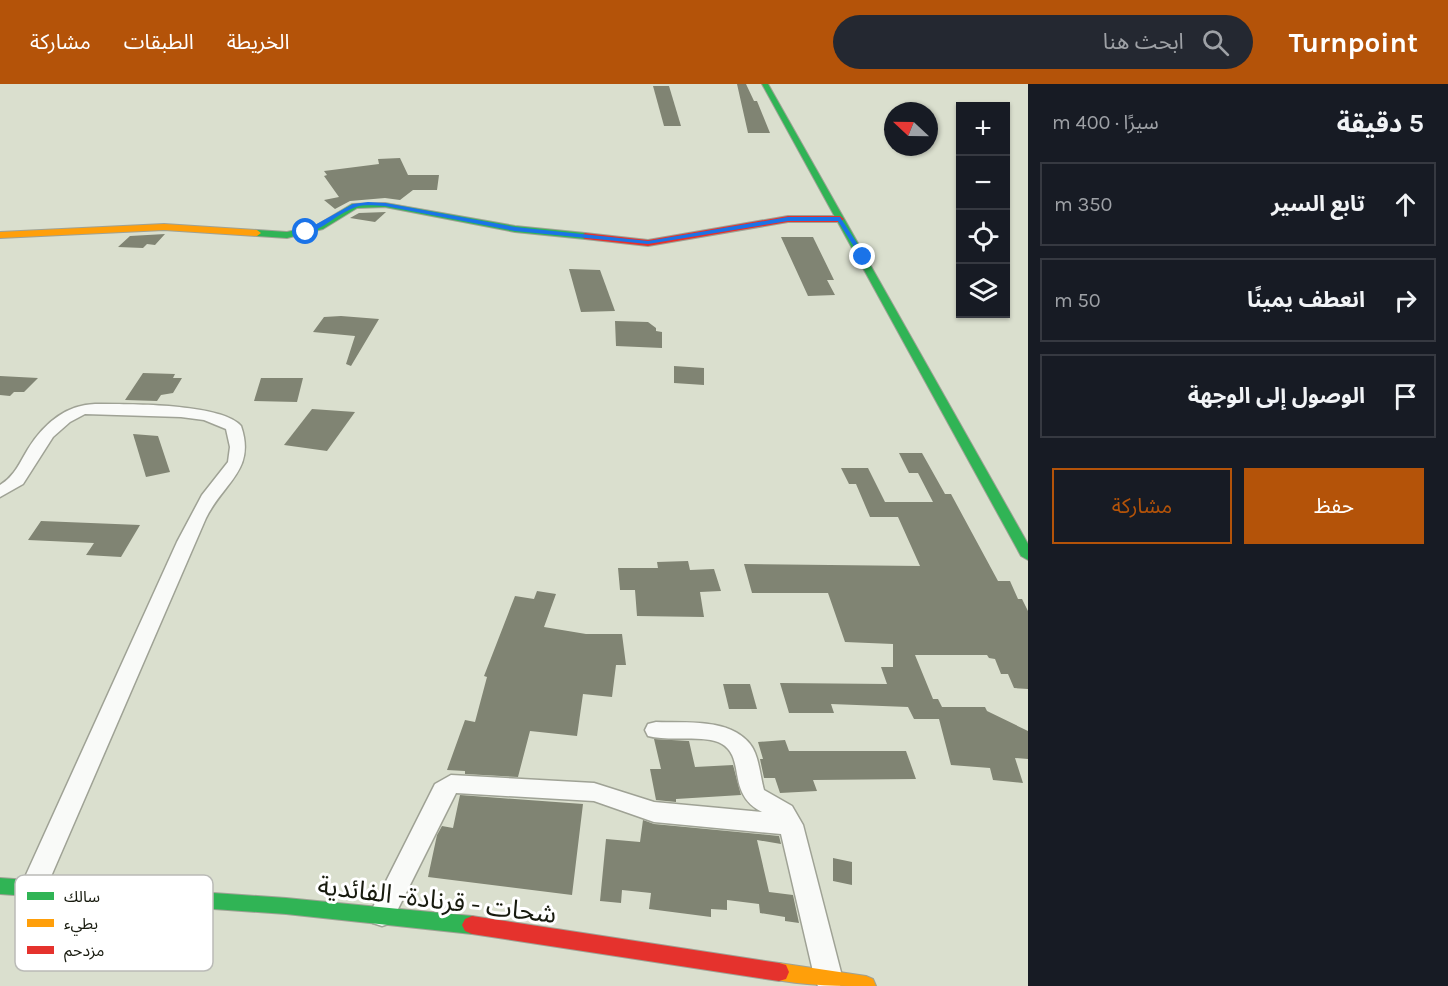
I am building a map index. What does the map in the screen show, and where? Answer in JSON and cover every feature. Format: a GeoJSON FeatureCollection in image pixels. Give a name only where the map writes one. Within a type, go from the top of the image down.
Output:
{"type":"FeatureCollection","features":[{"type":"Feature","properties":{"kind":"main road"},"geometry":{"type":"LineString","coordinates":[[765,84],[1028,556]]}},
{"type":"Feature","properties":{"kind":"main road"},"geometry":{"type":"LineString","coordinates":[[0,235],[147,227],[287,235],[320,227],[355,206],[368,204],[385,205],[515,229],[648,243],[788,219],[840,219]]}},
{"type":"Feature","properties":{"kind":"main road","name":"شحات - قرنادة- الفائدية"},"geometry":{"type":"LineString","coordinates":[[0,886],[15,887]]}},
{"type":"Feature","properties":{"kind":"main road","name":"شحات - قرنادة- الفائدية"},"geometry":{"type":"LineString","coordinates":[[213,902],[382,915],[553,937],[866,986]]}},
{"type":"Feature","properties":{"kind":"street"},"geometry":{"type":"LineString","coordinates":[[0,492],[21,479],[36,447],[62,419],[86,409],[195,413],[219,418],[233,426],[237,440],[238,455],[232,469],[219,483],[206,503],[186,542],[39,875]]}},
{"type":"Feature","properties":{"kind":"street"},"geometry":{"type":"LineString","coordinates":[[656,730],[714,733],[730,738],[742,750],[753,794],[759,800],[784,813],[791,825],[829,980]]}},
{"type":"Feature","properties":{"kind":"street"},"geometry":{"type":"LineString","coordinates":[[382,915],[443,791],[452,784],[594,792],[654,812],[791,825]]}},
{"type":"Feature","properties":{"kind":"building"},"geometry":{"type":"Polygon","coordinates":[[[737,84],[746,84],[754,101],[757,101],[770,133],[748,133],[737,84]]]}},
{"type":"Feature","properties":{"kind":"building"},"geometry":{"type":"Polygon","coordinates":[[[653,86],[669,86],[681,126],[664,126],[653,86]]]}},
{"type":"Feature","properties":{"kind":"building"},"geometry":{"type":"Polygon","coordinates":[[[400,158],[408,175],[439,175],[437,190],[413,190],[400,200],[385,198],[350,201],[335,209],[324,200],[339,197],[324,176],[327,175],[324,171],[379,164],[378,159],[400,158]]]}},
{"type":"Feature","properties":{"kind":"building"},"geometry":{"type":"Polygon","coordinates":[[[386,212],[375,222],[350,218],[359,213],[386,212]]]}},
{"type":"Feature","properties":{"kind":"building"},"geometry":{"type":"Polygon","coordinates":[[[165,234],[155,245],[147,244],[143,248],[118,247],[130,236],[165,234]]]}},
{"type":"Feature","properties":{"kind":"building"},"geometry":{"type":"Polygon","coordinates":[[[781,237],[813,237],[834,280],[827,280],[835,295],[808,296],[781,237]]]}},
{"type":"Feature","properties":{"kind":"building"},"geometry":{"type":"Polygon","coordinates":[[[569,269],[600,270],[615,311],[581,312],[569,269]]]}},
{"type":"Feature","properties":{"kind":"building"},"geometry":{"type":"Polygon","coordinates":[[[324,317],[379,319],[351,366],[346,364],[355,336],[313,332],[324,317]]]}},
{"type":"Feature","properties":{"kind":"building"},"geometry":{"type":"Polygon","coordinates":[[[615,321],[648,322],[656,328],[656,331],[662,332],[662,348],[616,346],[615,321]]]}},
{"type":"Feature","properties":{"kind":"building"},"geometry":{"type":"Polygon","coordinates":[[[674,366],[704,368],[704,385],[674,383],[674,366]]]}},
{"type":"Feature","properties":{"kind":"building"},"geometry":{"type":"Polygon","coordinates":[[[143,373],[175,374],[173,378],[182,378],[173,393],[161,395],[157,401],[125,400],[143,373]]]}},
{"type":"Feature","properties":{"kind":"building"},"geometry":{"type":"Polygon","coordinates":[[[0,376],[38,378],[24,392],[14,392],[10,396],[0,395],[0,376]]]}},
{"type":"Feature","properties":{"kind":"building"},"geometry":{"type":"Polygon","coordinates":[[[261,378],[303,378],[297,402],[254,401],[261,378]]]}},
{"type":"Feature","properties":{"kind":"building"},"geometry":{"type":"Polygon","coordinates":[[[312,409],[355,412],[327,451],[284,445],[312,409]]]}},
{"type":"Feature","properties":{"kind":"building"},"geometry":{"type":"Polygon","coordinates":[[[133,434],[158,436],[170,472],[146,477],[133,434]]]}},
{"type":"Feature","properties":{"kind":"building"},"geometry":{"type":"Polygon","coordinates":[[[899,453],[922,453],[945,494],[951,494],[998,581],[1010,581],[1018,599],[1022,599],[1028,611],[1028,689],[1014,688],[1008,674],[1001,674],[995,659],[987,655],[915,655],[933,699],[938,699],[942,707],[985,707],[987,711],[1028,731],[1028,759],[1015,758],[1023,783],[993,780],[990,768],[951,765],[939,719],[914,719],[908,707],[831,704],[834,713],[789,713],[780,683],[887,684],[881,667],[893,667],[893,644],[845,642],[828,593],[752,593],[744,564],[920,566],[898,517],[870,517],[856,484],[849,484],[841,468],[868,468],[885,502],[933,502],[918,473],[909,473],[899,453]]]}},
{"type":"Feature","properties":{"kind":"building"},"geometry":{"type":"Polygon","coordinates":[[[41,521],[140,525],[121,557],[86,555],[94,543],[28,540],[41,521]]]}},
{"type":"Feature","properties":{"kind":"building"},"geometry":{"type":"Polygon","coordinates":[[[688,561],[690,570],[714,569],[721,591],[700,592],[704,617],[637,616],[635,590],[620,590],[618,568],[658,568],[657,562],[688,561]]]}},
{"type":"Feature","properties":{"kind":"building"},"geometry":{"type":"Polygon","coordinates":[[[537,591],[556,594],[544,627],[586,634],[622,634],[626,665],[616,665],[612,697],[583,694],[577,736],[530,731],[518,777],[465,774],[465,771],[447,770],[465,720],[475,722],[487,677],[484,676],[515,596],[534,599],[537,591]]]}},
{"type":"Feature","properties":{"kind":"building"},"geometry":{"type":"Polygon","coordinates":[[[723,684],[750,684],[757,709],[729,709],[723,684]]]}},
{"type":"Feature","properties":{"kind":"building"},"geometry":{"type":"Polygon","coordinates":[[[654,739],[689,741],[695,767],[733,765],[741,795],[676,799],[676,802],[656,800],[650,769],[661,769],[654,739]]]}},
{"type":"Feature","properties":{"kind":"building"},"geometry":{"type":"Polygon","coordinates":[[[785,740],[789,751],[906,751],[916,779],[813,780],[817,791],[780,793],[775,778],[764,778],[760,759],[763,759],[758,742],[785,740]]]}},
{"type":"Feature","properties":{"kind":"building"},"geometry":{"type":"Polygon","coordinates":[[[460,795],[583,804],[572,895],[428,877],[437,835],[442,826],[453,828],[460,795]]]}},
{"type":"Feature","properties":{"kind":"building"},"geometry":{"type":"Polygon","coordinates":[[[643,820],[654,824],[779,836],[781,844],[757,840],[769,892],[793,895],[799,923],[785,921],[785,917],[760,913],[759,904],[727,900],[727,910],[711,909],[711,917],[649,909],[651,893],[622,890],[621,903],[600,901],[606,839],[640,842],[643,820]]]}},
{"type":"Feature","properties":{"kind":"building"},"geometry":{"type":"Polygon","coordinates":[[[833,858],[852,862],[852,885],[833,881],[833,858]]]}},
{"type":"Feature","properties":{"kind":"traffic: fast"},"geometry":{"type":"LineString","coordinates":[[765,84],[1028,556]]}},
{"type":"Feature","properties":{"kind":"traffic: fast"},"geometry":{"type":"LineString","coordinates":[[257,233],[287,235],[320,227],[355,206],[385,205],[515,229],[585,236]]}},
{"type":"Feature","properties":{"kind":"traffic: fast"},"geometry":{"type":"LineString","coordinates":[[0,886],[15,887]]}},
{"type":"Feature","properties":{"kind":"traffic: fast"},"geometry":{"type":"LineString","coordinates":[[213,901],[472,925]]}},
{"type":"Feature","properties":{"kind":"traffic: slow"},"geometry":{"type":"LineString","coordinates":[[0,235],[164,227],[257,233]]}},
{"type":"Feature","properties":{"kind":"traffic: slow"},"geometry":{"type":"LineString","coordinates":[[779,972],[866,986]]}},
{"type":"Feature","properties":{"kind":"traffic: jam"},"geometry":{"type":"LineString","coordinates":[[585,236],[648,243],[788,219],[840,219]]}},
{"type":"Feature","properties":{"kind":"traffic: jam"},"geometry":{"type":"LineString","coordinates":[[472,925],[779,972]]}},
{"type":"Feature","properties":{"kind":"route"},"geometry":{"type":"LineString","coordinates":[[306,232],[320,227],[355,206],[368,204],[385,205],[515,229],[648,243],[788,219],[840,219],[863,257]]}}]}
